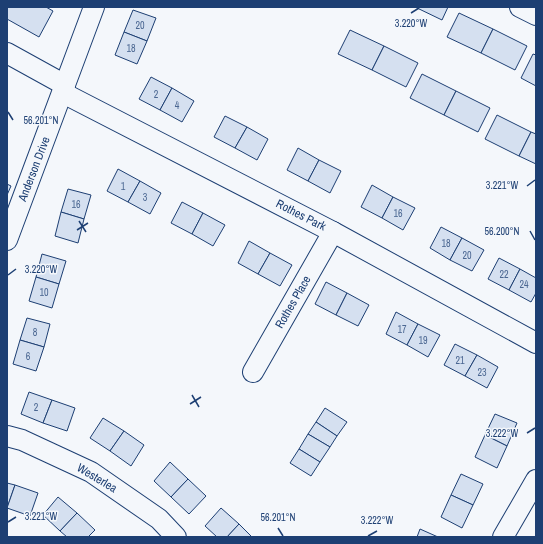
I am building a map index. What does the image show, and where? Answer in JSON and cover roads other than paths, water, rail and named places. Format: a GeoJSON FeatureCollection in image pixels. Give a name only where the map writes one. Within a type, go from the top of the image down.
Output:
{"type":"FeatureCollection","features":[{"type":"Feature","properties":{"kind":"street","name":"Anderson Drive"},"geometry":{"type":"LineString","coordinates":[[7,240],[94,7]]}},
{"type":"Feature","properties":{"kind":"street"},"geometry":{"type":"LineString","coordinates":[[520,7],[536,15]]}},
{"type":"Feature","properties":{"kind":"street","name":"Rothes Park"},"geometry":{"type":"LineString","coordinates":[[7,53],[64,89],[333,232],[536,343]]}},
{"type":"Feature","properties":{"kind":"street","name":"Rothes Place"},"geometry":{"type":"LineString","coordinates":[[253,372],[333,232]]}},
{"type":"Feature","properties":{"kind":"street","name":"Westerlea"},"geometry":{"type":"LineString","coordinates":[[7,436],[22,440],[91,472],[159,519],[176,537]]}},
{"type":"Feature","properties":{"kind":"street"},"geometry":{"type":"LineString","coordinates":[[503,537],[536,480]]}}]}
